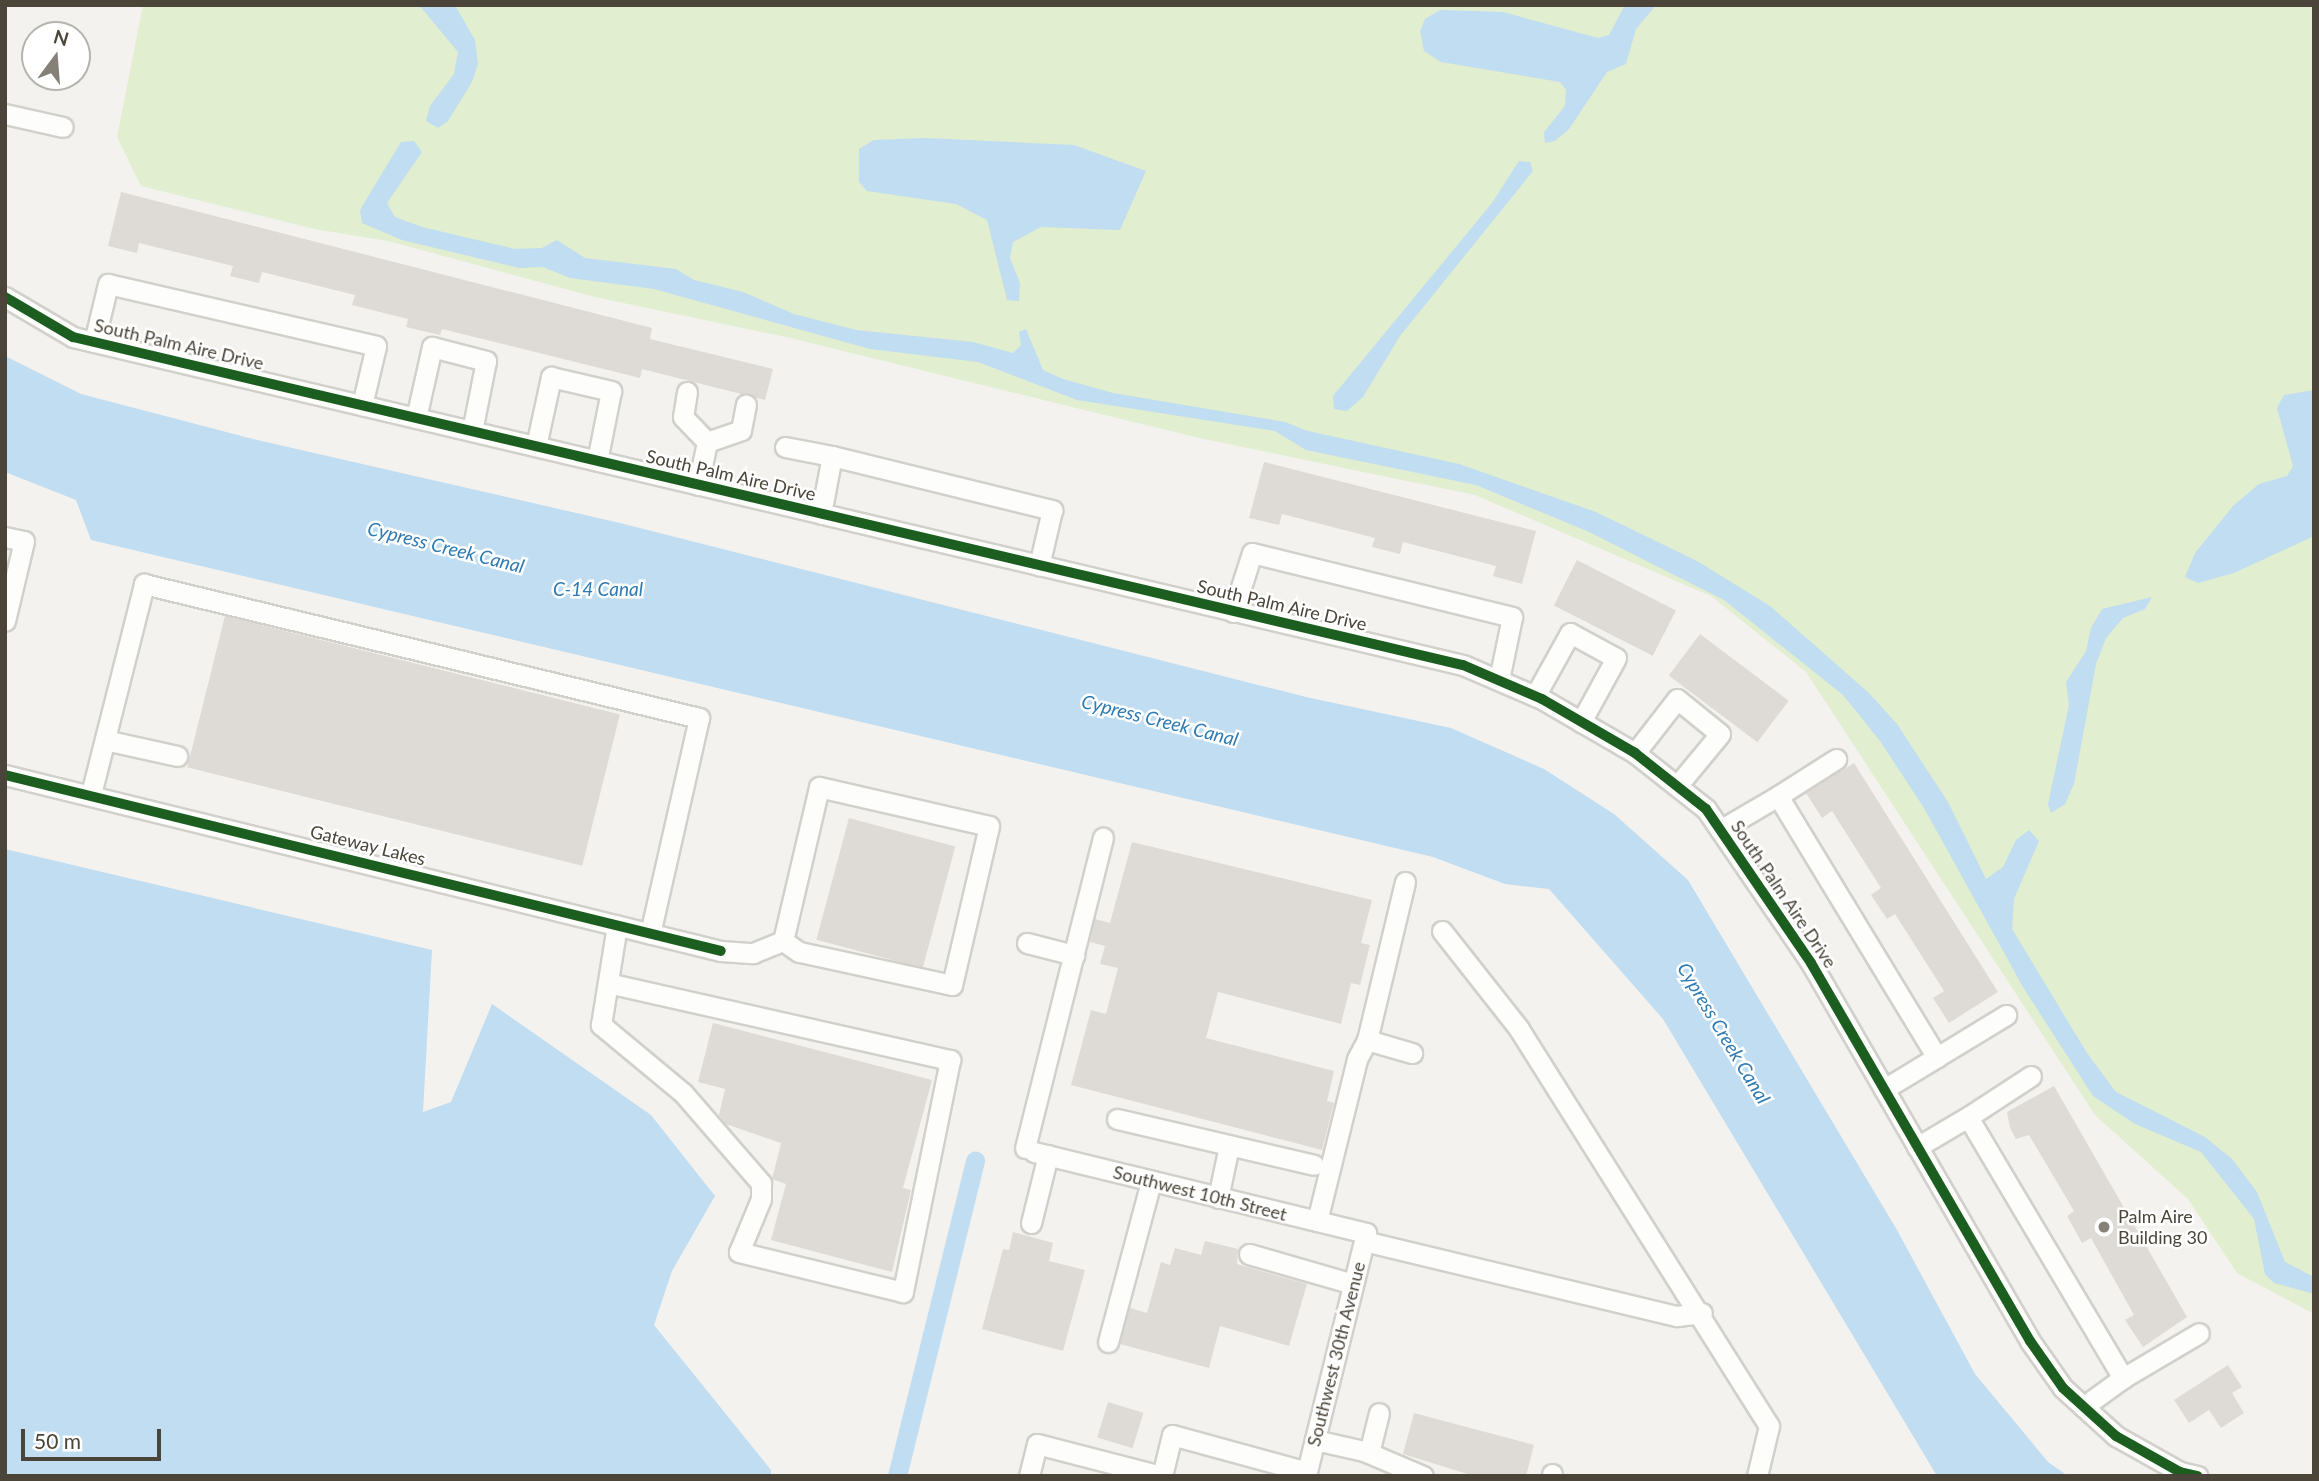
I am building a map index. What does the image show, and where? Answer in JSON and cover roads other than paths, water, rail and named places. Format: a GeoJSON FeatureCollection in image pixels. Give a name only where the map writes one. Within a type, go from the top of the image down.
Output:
{"type":"FeatureCollection","features":[{"type":"Feature","properties":{"kind":"street"},"geometry":{"type":"LineString","coordinates":[[5,114],[63,127]]}},
{"type":"Feature","properties":{"kind":"street"},"geometry":{"type":"LineString","coordinates":[[94,342],[108,284],[376,346],[362,405]]}},
{"type":"Feature","properties":{"kind":"street","name":"South Palm Aire Drive"},"geometry":{"type":"LineString","coordinates":[[5,297],[73,337],[1463,665],[1535,696],[1634,753],[1706,809],[1811,963],[2030,1341],[2063,1388],[2143,1453],[2198,1476]]}},
{"type":"Feature","properties":{"kind":"street"},"geometry":{"type":"LineString","coordinates":[[416,418],[432,347],[486,361],[472,431]]}},
{"type":"Feature","properties":{"kind":"street"},"geometry":{"type":"LineString","coordinates":[[536,446],[551,377],[611,391],[597,461]]}},
{"type":"Feature","properties":{"kind":"street"},"geometry":{"type":"LineString","coordinates":[[687,392],[683,417],[707,442]]}},
{"type":"Feature","properties":{"kind":"street"},"geometry":{"type":"LineString","coordinates":[[707,442],[741,430],[746,404]]}},
{"type":"Feature","properties":{"kind":"street"},"geometry":{"type":"LineString","coordinates":[[698,485],[707,442]]}},
{"type":"Feature","properties":{"kind":"street"},"geometry":{"type":"LineString","coordinates":[[785,447],[1052,510],[1039,566]]}},
{"type":"Feature","properties":{"kind":"street"},"geometry":{"type":"LineString","coordinates":[[821,514],[831,456]]}},
{"type":"Feature","properties":{"kind":"street"},"geometry":{"type":"LineString","coordinates":[[5,537],[24,541],[5,621]]}},
{"type":"Feature","properties":{"kind":"street"},"geometry":{"type":"LineString","coordinates":[[1233,612],[1252,553],[1512,617],[1499,680]]}},
{"type":"Feature","properties":{"kind":"street"},"geometry":{"type":"LineString","coordinates":[[91,794],[144,584],[699,718],[650,933]]}},
{"type":"Feature","properties":{"kind":"street"},"geometry":{"type":"LineString","coordinates":[[1535,696],[1570,633],[1616,658],[1581,722]]}},
{"type":"Feature","properties":{"kind":"street"},"geometry":{"type":"LineString","coordinates":[[1634,753],[1677,699],[1720,734],[1676,786]]}},
{"type":"Feature","properties":{"kind":"street"},"geometry":{"type":"LineString","coordinates":[[105,740],[177,756]]}},
{"type":"Feature","properties":{"kind":"street"},"geometry":{"type":"LineString","coordinates":[[1720,830],[1836,759]]}},
{"type":"Feature","properties":{"kind":"street","name":"Gateway Lakes"},"geometry":{"type":"LineString","coordinates":[[5,775],[721,951],[753,953],[783,941]]}},
{"type":"Feature","properties":{"kind":"street"},"geometry":{"type":"LineString","coordinates":[[819,787],[989,826],[952,985],[799,952],[783,941],[819,787]]}},
{"type":"Feature","properties":{"kind":"street"},"geometry":{"type":"LineString","coordinates":[[1778,796],[1937,1057]]}},
{"type":"Feature","properties":{"kind":"street"},"geometry":{"type":"LineString","coordinates":[[1031,1223],[1036,1152],[1074,955],[1103,838]]}},
{"type":"Feature","properties":{"kind":"street"},"geometry":{"type":"LineString","coordinates":[[1317,1222],[1357,1059],[1367,1040],[1405,882]]}},
{"type":"Feature","properties":{"kind":"street"},"geometry":{"type":"LineString","coordinates":[[608,983],[950,1060],[904,1292],[740,1252],[761,1199],[761,1183],[683,1093],[601,1026],[617,925]]}},
{"type":"Feature","properties":{"kind":"street"},"geometry":{"type":"LineString","coordinates":[[1442,931],[1519,1029],[1702,1313],[1769,1426],[1757,1476]]}},
{"type":"Feature","properties":{"kind":"street"},"geometry":{"type":"LineString","coordinates":[[1027,943],[1074,955]]}},
{"type":"Feature","properties":{"kind":"street"},"geometry":{"type":"LineString","coordinates":[[1884,1089],[2006,1015]]}},
{"type":"Feature","properties":{"kind":"street"},"geometry":{"type":"LineString","coordinates":[[1367,1040],[1412,1053]]}},
{"type":"Feature","properties":{"kind":"street"},"geometry":{"type":"LineString","coordinates":[[1917,1147],[2031,1076]]}},
{"type":"Feature","properties":{"kind":"street"},"geometry":{"type":"LineString","coordinates":[[1968,1117],[2123,1378]]}},
{"type":"Feature","properties":{"kind":"street"},"geometry":{"type":"LineString","coordinates":[[1117,1119],[1314,1165]]}},
{"type":"Feature","properties":{"kind":"street"},"geometry":{"type":"LineString","coordinates":[[1218,1198],[1229,1146]]}},
{"type":"Feature","properties":{"kind":"street","name":"Southwest 10th Street"},"geometry":{"type":"LineString","coordinates":[[1036,1152],[1677,1316],[1702,1313]]}},
{"type":"Feature","properties":{"kind":"street"},"geometry":{"type":"LineString","coordinates":[[1108,1342],[1151,1181]]}},
{"type":"Feature","properties":{"kind":"street","name":"Southwest 30th Avenue"},"geometry":{"type":"LineString","coordinates":[[1307,1474],[1365,1237]]}},
{"type":"Feature","properties":{"kind":"street"},"geometry":{"type":"LineString","coordinates":[[1249,1254],[1353,1284]]}},
{"type":"Feature","properties":{"kind":"street"},"geometry":{"type":"LineString","coordinates":[[2084,1407],[2123,1378],[2199,1333]]}},
{"type":"Feature","properties":{"kind":"street"},"geometry":{"type":"LineString","coordinates":[[1369,1454],[1379,1413]]}},
{"type":"Feature","properties":{"kind":"street"},"geometry":{"type":"LineString","coordinates":[[1029,1476],[1037,1444],[1161,1476],[1171,1435],[1307,1474]]}},
{"type":"Feature","properties":{"kind":"street"},"geometry":{"type":"LineString","coordinates":[[1315,1440],[1369,1454],[1423,1476]]}},
{"type":"Feature","properties":{"kind":"water"},"geometry":{"type":"Polygon","coordinates":[[[419,5],[455,5],[475,40],[478,64],[472,82],[448,121],[438,128],[426,121],[430,106],[454,74],[458,52],[419,5]]]}},
{"type":"Feature","properties":{"kind":"water"},"geometry":{"type":"Polygon","coordinates":[[[1625,5],[1656,5],[1636,29],[1626,64],[1607,72],[1569,129],[1555,141],[1545,143],[1544,132],[1565,106],[1566,90],[1560,82],[1441,62],[1424,51],[1420,31],[1425,19],[1440,10],[1503,12],[1598,38],[1609,35],[1625,5]]]}},
{"type":"Feature","properties":{"kind":"water"},"geometry":{"type":"Polygon","coordinates":[[[925,138],[1074,145],[1146,171],[1120,230],[1041,227],[1013,242],[1010,258],[1020,283],[1019,301],[1007,300],[987,220],[956,204],[867,191],[859,182],[859,149],[874,140],[925,138]]]}},
{"type":"Feature","properties":{"kind":"water"},"geometry":{"type":"Polygon","coordinates":[[[414,141],[422,152],[387,203],[395,217],[422,227],[515,249],[542,248],[557,240],[585,258],[676,269],[694,280],[743,292],[794,314],[856,330],[973,342],[1013,353],[1021,345],[1019,332],[1026,329],[1043,370],[1063,379],[1113,393],[1285,422],[1308,431],[1459,464],[1596,512],[1697,561],[1770,606],[1869,693],[1897,724],[1948,802],[1986,879],[2003,867],[2016,840],[2029,830],[2039,841],[2014,899],[2012,929],[2087,1053],[2116,1092],[2205,1137],[2232,1159],[2257,1192],[2285,1262],[2314,1277],[2314,1294],[2274,1283],[2265,1274],[2254,1219],[2201,1152],[2135,1124],[2093,1096],[2023,987],[1924,808],[1880,741],[1843,695],[1724,600],[1587,531],[1476,485],[1306,450],[1275,431],[1077,400],[978,362],[870,349],[654,289],[570,278],[543,267],[519,268],[402,240],[362,223],[360,210],[401,142],[414,141]]]}},
{"type":"Feature","properties":{"kind":"water"},"geometry":{"type":"Polygon","coordinates":[[[1519,161],[1530,162],[1533,171],[1400,336],[1363,397],[1347,411],[1334,409],[1333,396],[1492,203],[1519,161]]]}},
{"type":"Feature","properties":{"kind":"water","name":"C-14 Canal"},"geometry":{"type":"Polygon","coordinates":[[[5,356],[81,394],[253,439],[620,523],[1306,697],[1451,728],[1544,769],[1614,814],[1688,880],[1897,1230],[1975,1374],[2048,1462],[2068,1476],[1937,1476],[1663,1019],[1549,889],[1505,884],[1433,857],[91,540],[76,500],[5,472],[5,356]]]}},
{"type":"Feature","properties":{"kind":"water"},"geometry":{"type":"Polygon","coordinates":[[[2314,390],[2314,536],[2234,573],[2198,583],[2185,577],[2195,553],[2233,506],[2259,484],[2287,476],[2293,466],[2277,408],[2284,395],[2314,390]]]}},
{"type":"Feature","properties":{"kind":"water"},"geometry":{"type":"Polygon","coordinates":[[[2152,597],[2145,609],[2123,618],[2106,638],[2096,664],[2074,784],[2065,804],[2051,813],[2048,804],[2069,705],[2066,682],[2086,651],[2091,628],[2102,609],[2152,597]]]}},
{"type":"Feature","properties":{"kind":"water"},"geometry":{"type":"Polygon","coordinates":[[[5,849],[432,950],[423,1112],[451,1102],[492,1004],[651,1115],[715,1196],[672,1271],[654,1325],[771,1470],[771,1476],[5,1476],[5,849]]]}},
{"type":"Feature","properties":{"kind":"waterway"},"geometry":{"type":"LineString","coordinates":[[897,1476],[975,1161]]}},
{"type":"Feature","properties":{"kind":"place","name":"Palm Aire Building 30"},"geometry":{"type":"Point","coordinates":[2104,1227]}},
{"type":"Feature","properties":{"kind":"water label","name":"Cypress Creek Canal"},"geometry":{"type":"Point","coordinates":[446,547]}},
{"type":"Feature","properties":{"kind":"water label","name":"Cypress Creek Canal"},"geometry":{"type":"Point","coordinates":[1160,720]}},
{"type":"Feature","properties":{"kind":"water label","name":"Cypress Creek Canal"},"geometry":{"type":"Point","coordinates":[1724,1033]}}]}
